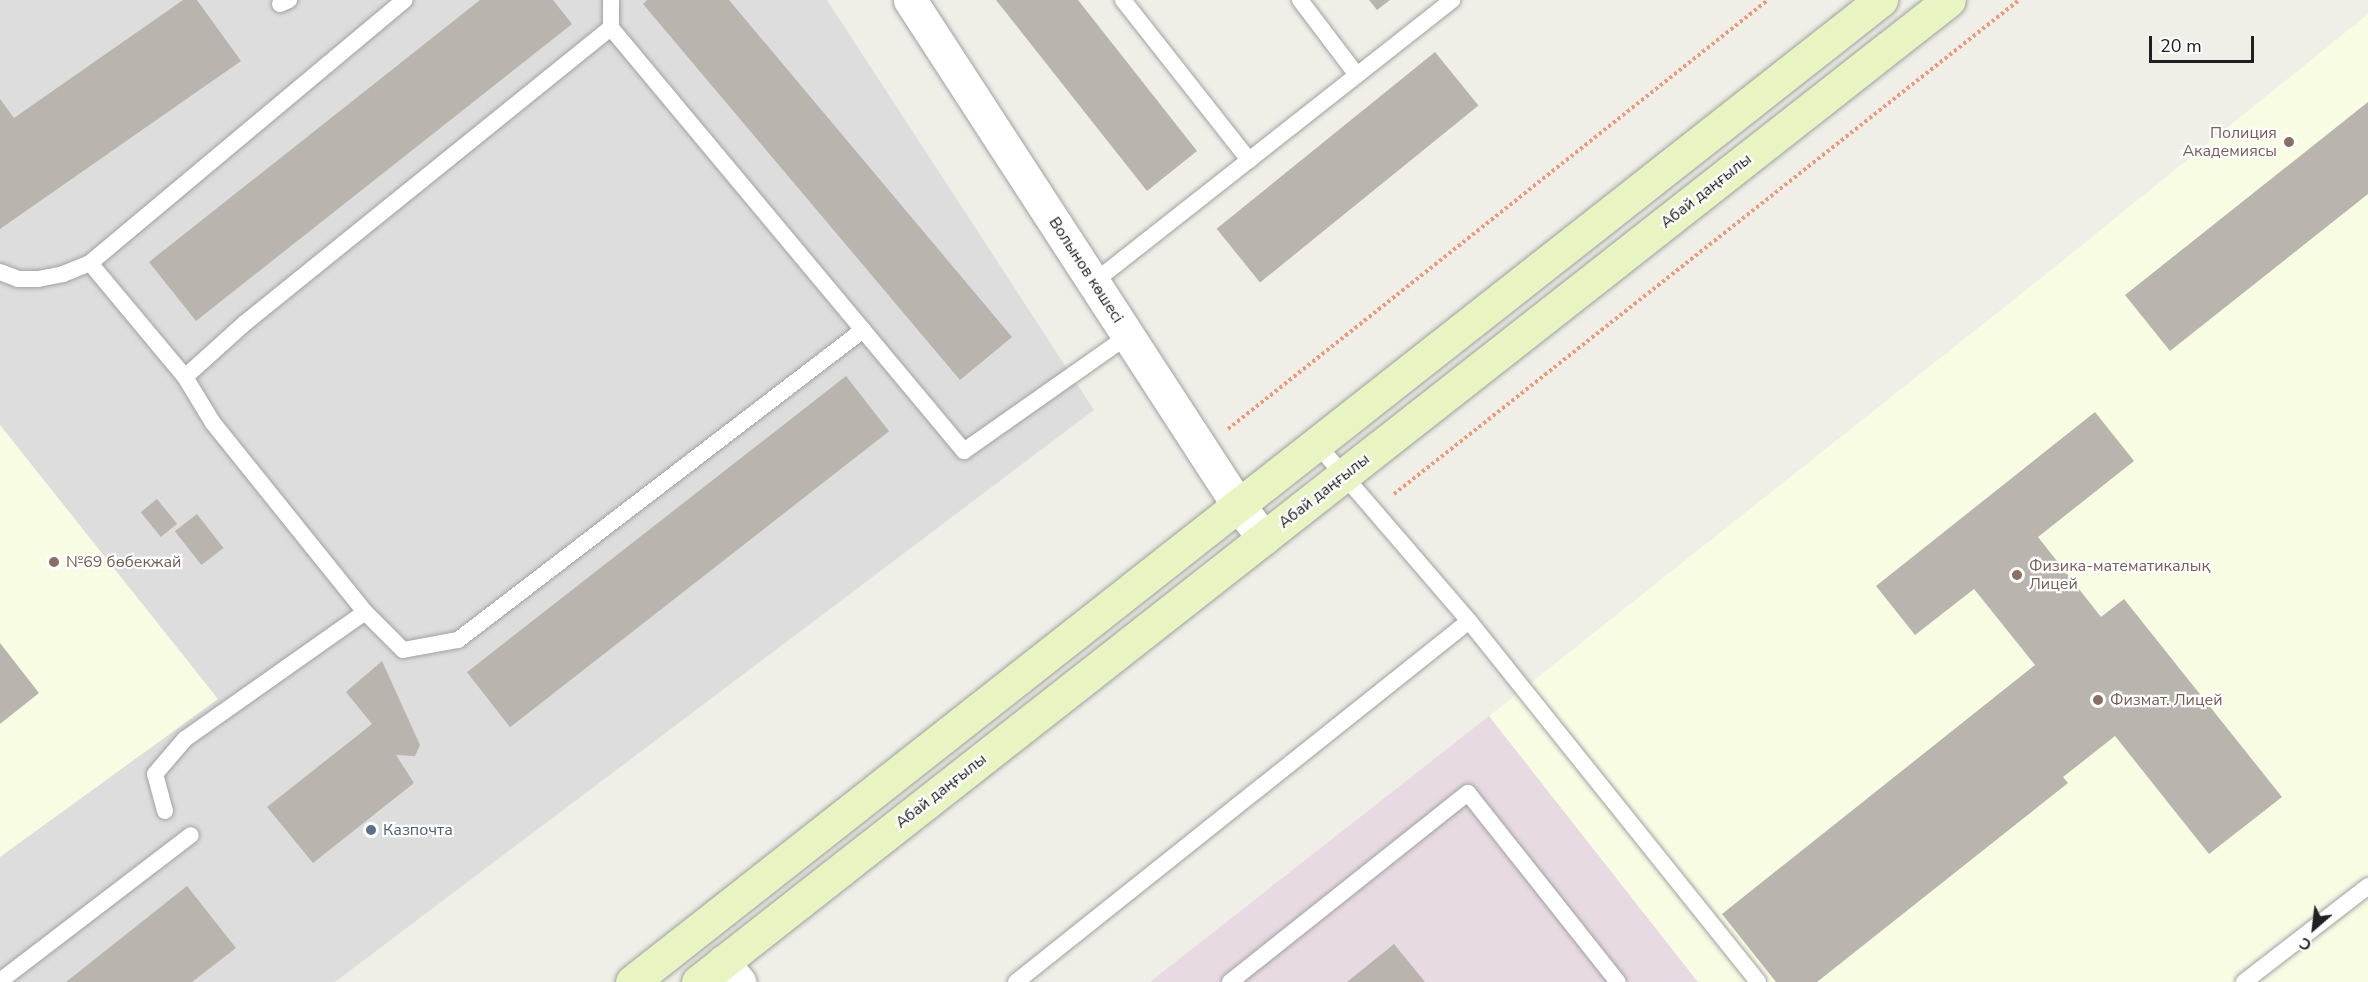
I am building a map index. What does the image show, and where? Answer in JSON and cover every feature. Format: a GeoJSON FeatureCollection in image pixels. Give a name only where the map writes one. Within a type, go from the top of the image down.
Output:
{"type":"FeatureCollection","features":[{"type":"Feature","properties":{"kind":"main road"},"geometry":{"type":"LineString","coordinates":[[632,982],[1881,0]]}},
{"type":"Feature","properties":{"kind":"main road","name":"Абай даңғылы"},"geometry":{"type":"LineString","coordinates":[[720,975],[1342,476],[1949,0]]}},
{"type":"Feature","properties":{"kind":"street","name":"Волынов көшесі"},"geometry":{"type":"LineString","coordinates":[[910,0],[1238,505],[1264,538]]}},
{"type":"Feature","properties":{"kind":"lane"},"geometry":{"type":"LineString","coordinates":[[0,272],[18,279],[38,279],[90,263],[405,0]]}},
{"type":"Feature","properties":{"kind":"lane"},"geometry":{"type":"LineString","coordinates":[[611,0],[611,28],[964,451],[1129,335]]}},
{"type":"Feature","properties":{"kind":"lane"},"geometry":{"type":"LineString","coordinates":[[1123,0],[1249,160]]}},
{"type":"Feature","properties":{"kind":"lane"},"geometry":{"type":"LineString","coordinates":[[1300,0],[1357,75]]}},
{"type":"Feature","properties":{"kind":"lane"},"geometry":{"type":"LineString","coordinates":[[1094,282],[1452,0]]}},
{"type":"Feature","properties":{"kind":"lane"},"geometry":{"type":"LineString","coordinates":[[185,377],[245,323],[611,28]]}},
{"type":"Feature","properties":{"kind":"lane"},"geometry":{"type":"LineString","coordinates":[[90,263],[185,377],[213,423],[365,612],[404,650],[458,640],[863,330]]}},
{"type":"Feature","properties":{"kind":"lane"},"geometry":{"type":"LineString","coordinates":[[1316,443],[1372,511],[1469,621],[1758,982]]}},
{"type":"Feature","properties":{"kind":"lane"},"geometry":{"type":"LineString","coordinates":[[165,811],[155,774],[185,739],[365,612]]}},
{"type":"Feature","properties":{"kind":"lane"},"geometry":{"type":"LineString","coordinates":[[1016,982],[1469,621]]}},
{"type":"Feature","properties":{"kind":"lane"},"geometry":{"type":"LineString","coordinates":[[1230,982],[1468,793],[1618,982]]}},
{"type":"Feature","properties":{"kind":"lane"},"geometry":{"type":"LineString","coordinates":[[0,981],[191,835]]}},
{"type":"Feature","properties":{"kind":"lane"},"geometry":{"type":"LineString","coordinates":[[2244,982],[2368,886]]}},
{"type":"Feature","properties":{"kind":"path"},"geometry":{"type":"LineString","coordinates":[[1203,450],[1768,0]]}},
{"type":"Feature","properties":{"kind":"path"},"geometry":{"type":"LineString","coordinates":[[1372,511],[2019,0]]}},
{"type":"Feature","properties":{"kind":"shaded area"},"geometry":{"type":"Polygon","coordinates":[[[0,0],[827,0],[1094,410],[335,982],[0,982],[0,0]]]}},
{"type":"Feature","properties":{"kind":"shaded area","name":"Физика-математикалық Лицей"},"geometry":{"type":"Polygon","coordinates":[[[2368,14],[2368,982],[1698,982],[1489,716],[2051,270],[2368,14]]]}},
{"type":"Feature","properties":{"kind":"shaded area","name":"№69 бөбекжай"},"geometry":{"type":"Polygon","coordinates":[[[0,425],[218,699],[0,857],[0,425]]]}},
{"type":"Feature","properties":{"kind":"shaded area"},"geometry":{"type":"Polygon","coordinates":[[[1489,716],[1698,982],[1150,982],[1489,716]]]}},
{"type":"Feature","properties":{"kind":"building"},"geometry":{"type":"Polygon","coordinates":[[[183,0],[197,0],[241,61],[0,229],[0,99],[14,118],[183,0]]]}},
{"type":"Feature","properties":{"kind":"building"},"geometry":{"type":"Polygon","coordinates":[[[480,0],[553,0],[572,24],[196,321],[149,262],[480,0]]]}},
{"type":"Feature","properties":{"kind":"building"},"geometry":{"type":"Polygon","coordinates":[[[647,0],[729,0],[1012,337],[960,380],[643,4],[647,0]]]}},
{"type":"Feature","properties":{"kind":"building"},"geometry":{"type":"Polygon","coordinates":[[[996,0],[1078,0],[1197,151],[1147,191],[996,0]]]}},
{"type":"Feature","properties":{"kind":"building"},"geometry":{"type":"Polygon","coordinates":[[[1369,0],[1390,0],[1377,10],[1369,0]]]}},
{"type":"Feature","properties":{"kind":"building"},"geometry":{"type":"Polygon","coordinates":[[[1435,52],[1478,106],[1260,282],[1217,229],[1435,52]]]}},
{"type":"Feature","properties":{"kind":"building"},"geometry":{"type":"Polygon","coordinates":[[[2368,102],[2368,194],[2170,351],[2125,295],[2368,102]]]}},
{"type":"Feature","properties":{"kind":"building"},"geometry":{"type":"Polygon","coordinates":[[[846,376],[889,431],[510,727],[467,672],[846,376]]]}},
{"type":"Feature","properties":{"kind":"building","name":"Физмат. Лицей"},"geometry":{"type":"Polygon","coordinates":[[[2095,412],[2134,461],[2038,537],[2101,617],[2124,599],[2282,797],[2209,854],[2115,736],[2063,777],[2068,783],[1817,982],[1776,982],[1722,914],[2035,665],[1974,589],[1915,635],[1876,586],[2095,412]]]}},
{"type":"Feature","properties":{"kind":"building"},"geometry":{"type":"Polygon","coordinates":[[[157,499],[177,524],[161,537],[141,512],[157,499]]]}},
{"type":"Feature","properties":{"kind":"building"},"geometry":{"type":"Polygon","coordinates":[[[197,514],[223,548],[201,565],[175,531],[197,514]]]}},
{"type":"Feature","properties":{"kind":"building"},"geometry":{"type":"Polygon","coordinates":[[[0,643],[39,693],[0,724],[0,643]]]}},
{"type":"Feature","properties":{"kind":"building"},"geometry":{"type":"Polygon","coordinates":[[[382,661],[420,745],[415,756],[396,755],[414,783],[313,863],[267,807],[372,724],[346,692],[382,661]]]}},
{"type":"Feature","properties":{"kind":"building"},"geometry":{"type":"Polygon","coordinates":[[[187,886],[236,948],[192,982],[66,982],[187,886]]]}},
{"type":"Feature","properties":{"kind":"building"},"geometry":{"type":"Polygon","coordinates":[[[1394,944],[1425,982],[1347,982],[1394,944]]]}},
{"type":"Feature","properties":{"kind":"place","name":"Полиция Академиясы"},"geometry":{"type":"Point","coordinates":[2289,142]}},
{"type":"Feature","properties":{"kind":"place","name":"№69 бөбекжай"},"geometry":{"type":"Point","coordinates":[54,562]}},
{"type":"Feature","properties":{"kind":"place","name":"Физика-математикалық Лицей"},"geometry":{"type":"Point","coordinates":[2017,575]}},
{"type":"Feature","properties":{"kind":"place","name":"Физмат. Лицей"},"geometry":{"type":"Point","coordinates":[2098,700]}},
{"type":"Feature","properties":{"kind":"place","name":"Казпочта"},"geometry":{"type":"Point","coordinates":[371,830]}}]}
